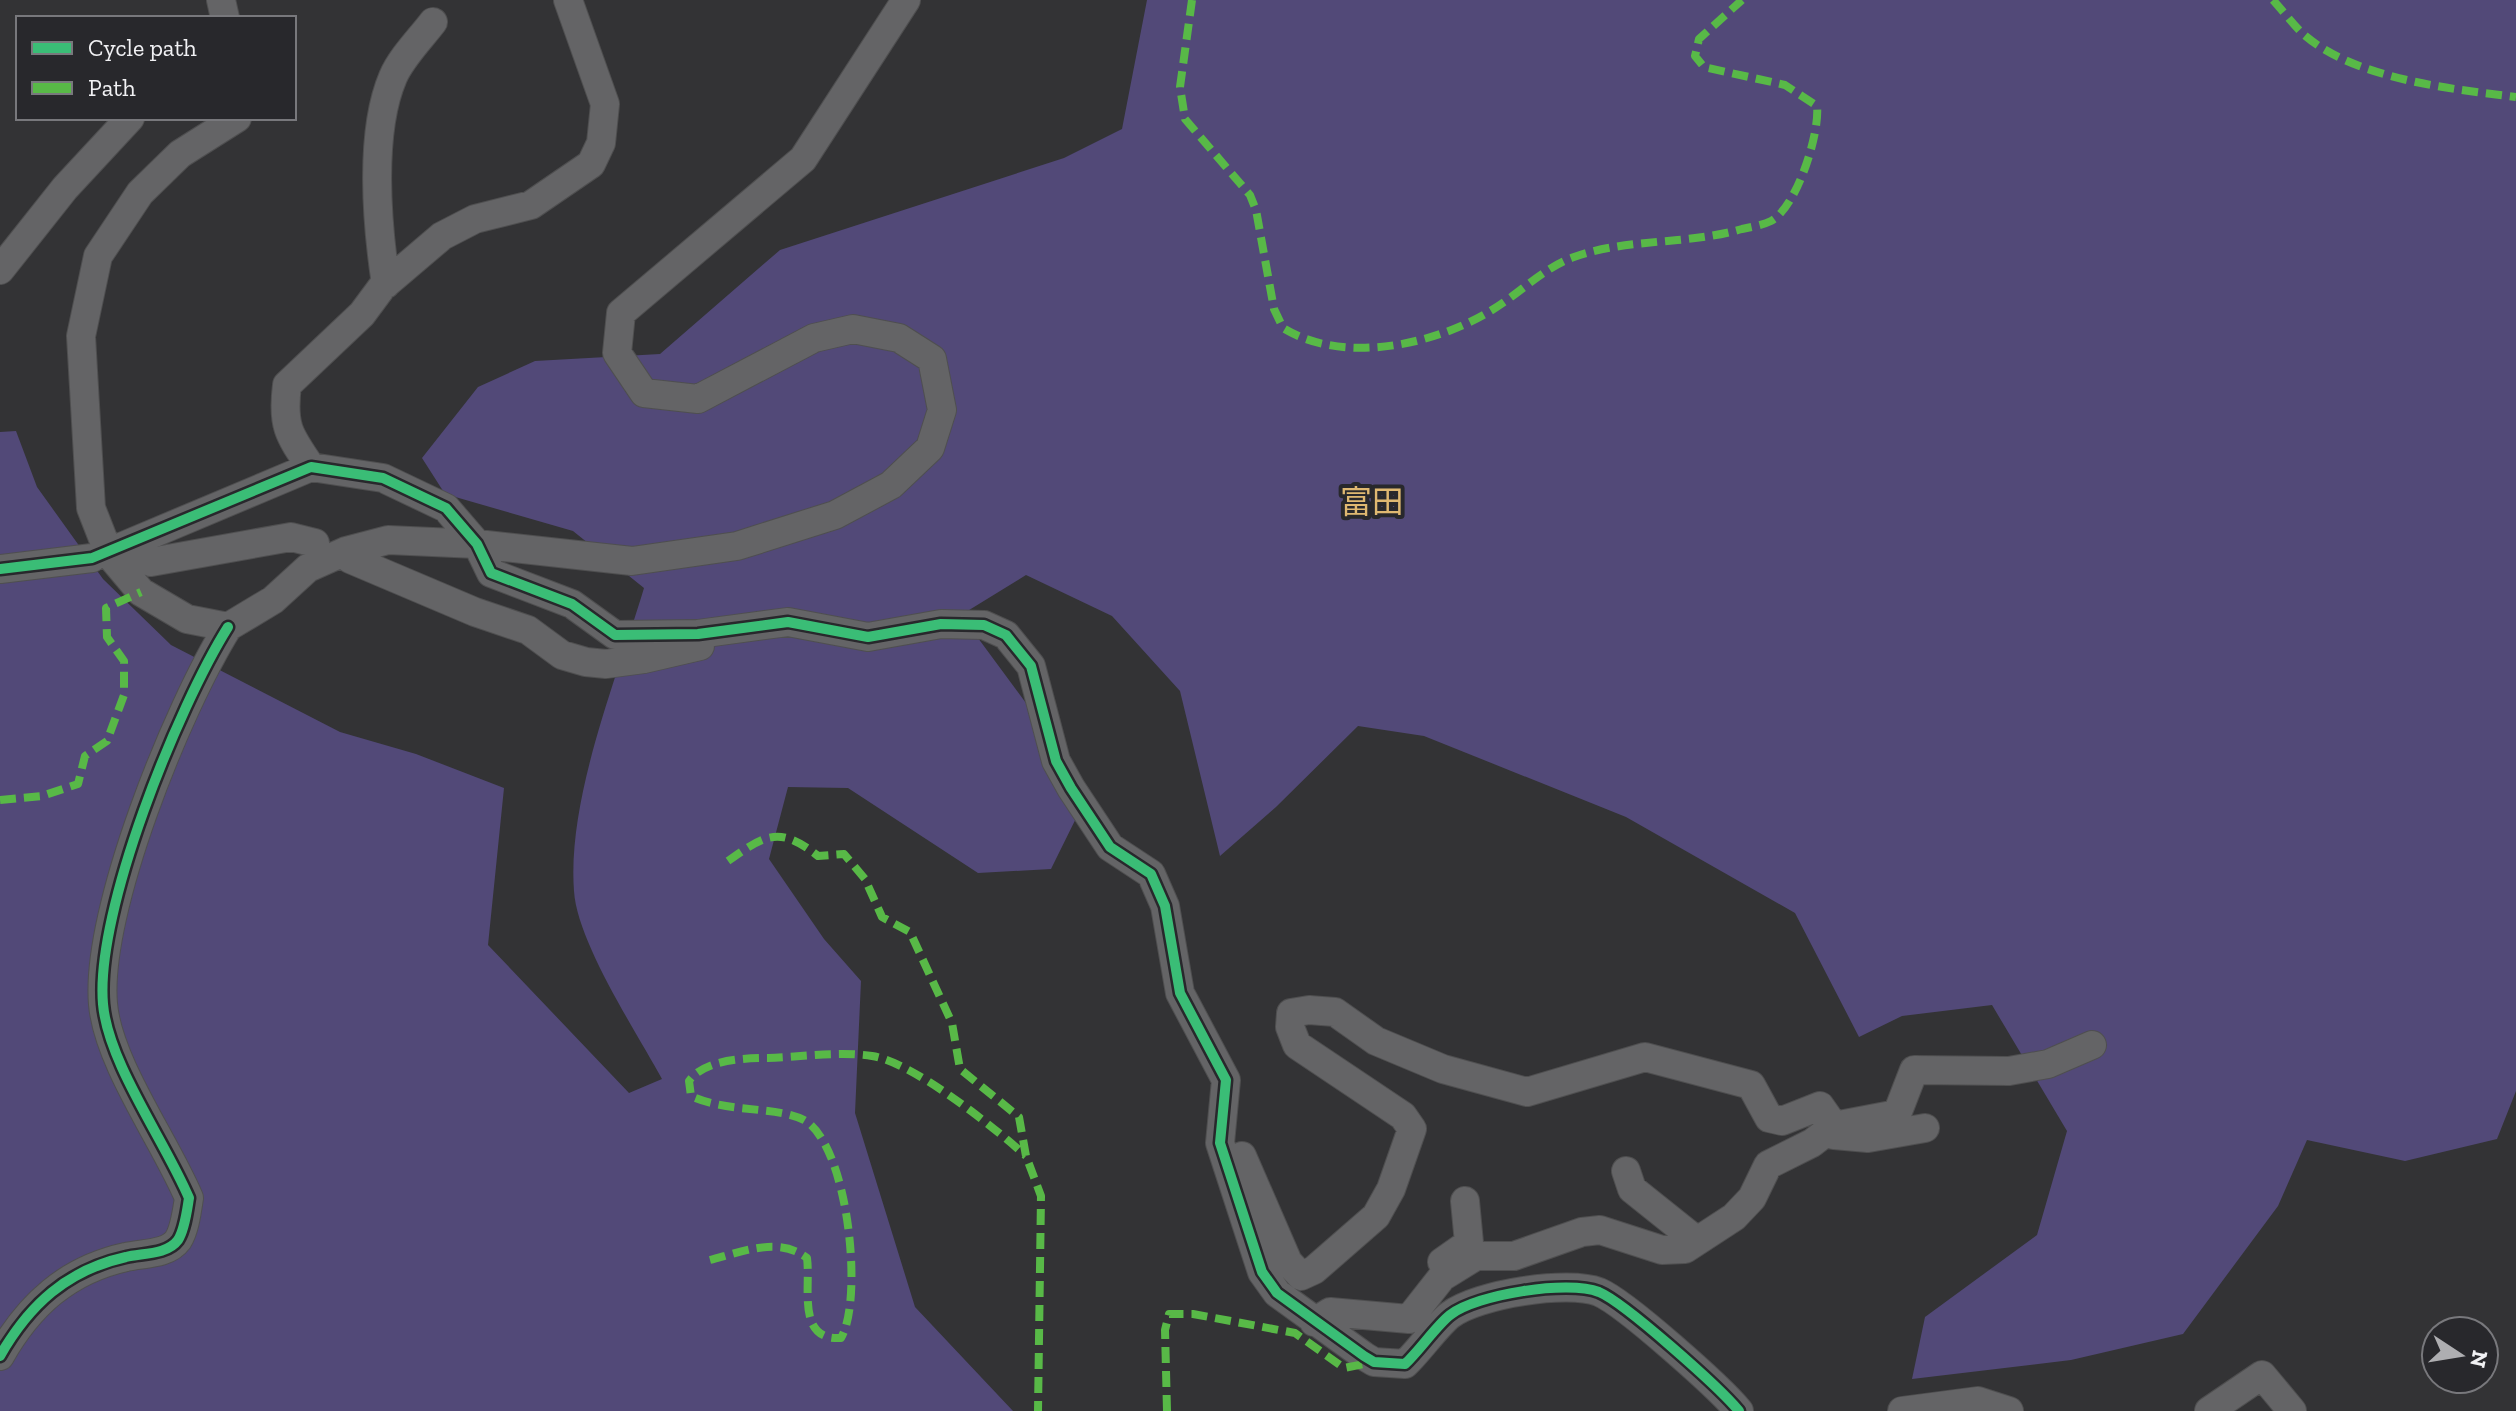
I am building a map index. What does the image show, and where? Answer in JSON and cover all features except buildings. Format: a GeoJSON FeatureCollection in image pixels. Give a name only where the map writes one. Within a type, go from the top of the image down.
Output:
{"type":"FeatureCollection","features":[{"type":"Feature","properties":{"kind":"street"},"geometry":{"type":"LineString","coordinates":[[311,467],[292,440],[283,419],[287,385],[362,314],[386,284],[442,236],[475,219],[531,205],[591,164],[601,143],[605,104],[568,0]]}},
{"type":"Feature","properties":{"kind":"street"},"geometry":{"type":"LineString","coordinates":[[0,1356],[16,1328],[52,1289],[71,1277],[123,1257],[163,1250],[178,1240],[186,1217],[189,1198],[115,1049],[103,1005],[105,960],[125,867],[187,703],[228,627],[273,600],[308,568],[346,551],[388,540],[477,544],[632,561],[737,546],[835,515],[891,485],[930,448],[942,410],[932,359],[899,338],[853,329],[814,338],[698,399],[644,393],[617,353],[621,313],[803,159],[906,0]]}},
{"type":"Feature","properties":{"kind":"street"},"geometry":{"type":"LineString","coordinates":[[386,284],[376,215],[384,106],[394,75],[433,22]]}},
{"type":"Feature","properties":{"kind":"street"},"geometry":{"type":"LineString","coordinates":[[0,270],[65,188],[128,120]]}},
{"type":"Feature","properties":{"kind":"street"},"geometry":{"type":"LineString","coordinates":[[228,627],[187,619],[141,592],[109,554],[91,508],[81,336],[98,256],[140,193],[180,154],[234,120]]}},
{"type":"Feature","properties":{"kind":"street"},"geometry":{"type":"LineString","coordinates":[[315,543],[291,537],[151,562],[127,545],[311,467],[383,478],[446,508],[477,544],[491,573],[572,604],[615,635],[725,632],[788,622],[868,637],[941,624],[984,625],[1006,635],[1031,666],[1056,761],[1071,788],[1110,847],[1151,874],[1165,906],[1180,993],[1226,1080],[1220,1143],[1262,1272],[1277,1293],[1374,1362],[1405,1364],[1450,1315],[1480,1302],[1516,1293],[1579,1286],[1603,1294],[1629,1314],[1739,1411]]}},
{"type":"Feature","properties":{"kind":"street"},"geometry":{"type":"LineString","coordinates":[[0,569],[92,558]]}},
{"type":"Feature","properties":{"kind":"street"},"geometry":{"type":"LineString","coordinates":[[350,559],[475,612],[528,630],[562,655],[586,662],[606,664],[665,656],[698,647],[725,632]]}},
{"type":"Feature","properties":{"kind":"street"},"geometry":{"type":"LineString","coordinates":[[1221,1133],[1237,1145],[1288,1262],[1301,1276],[1314,1270],[1376,1216],[1391,1189],[1412,1129],[1403,1116],[1297,1045],[1290,1027],[1291,1013],[1309,1010],[1335,1012],[1376,1041],[1443,1069],[1527,1092],[1645,1057],[1751,1085],[1769,1118],[1782,1121],[1820,1106],[1834,1126],[1834,1135],[1868,1138],[1925,1128]]}},
{"type":"Feature","properties":{"kind":"street"},"geometry":{"type":"LineString","coordinates":[[1314,1322],[1330,1312],[1409,1319],[1442,1277],[1476,1256],[1514,1256],[1582,1232],[1600,1230],[1662,1250],[1685,1249],[1734,1217],[1752,1198],[1768,1165],[1812,1143],[1834,1126],[1897,1114],[1914,1070],[2009,1071],[2048,1064],[2092,1045]]}},
{"type":"Feature","properties":{"kind":"street"},"geometry":{"type":"LineString","coordinates":[[1626,1171],[1632,1189],[1697,1241]]}},
{"type":"Feature","properties":{"kind":"street"},"geometry":{"type":"LineString","coordinates":[[1431,1290],[1434,1273],[1446,1257],[1469,1243],[1465,1201]]}},
{"type":"Feature","properties":{"kind":"street"},"geometry":{"type":"LineString","coordinates":[[2209,1411],[2262,1375],[2292,1411]]}},
{"type":"Feature","properties":{"kind":"street"},"geometry":{"type":"LineString","coordinates":[[1902,1411],[1978,1401],[2009,1411]]}},
{"type":"Feature","properties":{"kind":"shaded area"},"geometry":{"type":"Polygon","coordinates":[[[1147,0],[2516,0],[2516,1091],[2497,1139],[2405,1161],[2307,1140],[2278,1206],[2183,1334],[2071,1360],[1912,1379],[1925,1317],[2037,1235],[2067,1131],[1992,1005],[1902,1016],[1859,1037],[1795,913],[1626,817],[1424,736],[1358,726],[1276,807],[1220,856],[1180,691],[1112,616],[1026,575],[961,615],[1090,790],[1051,869],[978,873],[848,788],[788,787],[769,859],[824,939],[861,981],[855,1113],[915,1307],[1013,1411],[0,1411],[0,432],[16,431],[37,487],[103,579],[171,645],[340,732],[416,754],[504,788],[488,945],[629,1093],[662,1079],[610,987],[586,935],[574,891],[574,855],[578,817],[596,738],[644,588],[573,531],[445,494],[422,458],[478,387],[535,361],[660,354],[780,250],[1064,158],[1122,129],[1147,0]]]}},
{"type":"Feature","properties":{"kind":"marked path"},"geometry":{"type":"LineString","coordinates":[[1192,0],[1180,87],[1185,119],[1250,195],[1256,210],[1274,309],[1283,328],[1333,346],[1360,348],[1389,346],[1444,333],[1492,310],[1552,268],[1574,257],[1615,247],[1721,234],[1764,224],[1781,213],[1798,186],[1811,151],[1817,106],[1785,85],[1704,67],[1695,56],[1699,39],[1742,0]]}},
{"type":"Feature","properties":{"kind":"marked path"},"geometry":{"type":"LineString","coordinates":[[2273,0],[2302,33],[2323,49],[2348,61],[2404,79],[2516,97]]}},
{"type":"Feature","properties":{"kind":"marked path"},"geometry":{"type":"LineString","coordinates":[[0,800],[42,796],[78,784],[85,756],[107,741],[124,695],[124,661],[107,637],[106,608],[141,592]]}},
{"type":"Feature","properties":{"kind":"marked path"},"geometry":{"type":"LineString","coordinates":[[728,861],[752,845],[772,837],[793,840],[818,856],[844,854],[865,879],[882,917],[910,932],[952,1023],[960,1069],[1019,1117],[1026,1156],[1041,1196],[1038,1411]]}},
{"type":"Feature","properties":{"kind":"marked path"},"geometry":{"type":"LineString","coordinates":[[710,1260],[760,1248],[796,1251],[807,1258],[812,1322],[817,1331],[827,1337],[841,1338],[848,1318],[851,1258],[848,1223],[832,1159],[819,1135],[804,1120],[780,1113],[720,1105],[691,1096],[689,1081],[714,1064],[833,1054],[872,1056],[889,1061],[953,1098],[1026,1156]]}},
{"type":"Feature","properties":{"kind":"marked path"},"geometry":{"type":"LineString","coordinates":[[1167,1411],[1165,1330],[1169,1314],[1193,1314],[1295,1333],[1344,1368],[1374,1362]]}},
{"type":"Feature","properties":{"kind":"cycle path"},"geometry":{"type":"LineString","coordinates":[[0,569],[92,558],[311,467],[383,478],[446,508],[477,544],[491,573],[572,604],[615,635],[698,634],[788,622],[868,637],[941,624],[984,625],[1006,635],[1031,666],[1056,761],[1071,788],[1110,847],[1151,874],[1165,906],[1180,993],[1226,1080],[1220,1143],[1262,1272],[1277,1293],[1374,1362],[1405,1364],[1439,1325],[1463,1307],[1501,1295],[1545,1288],[1599,1292],[1671,1347],[1739,1411]]}},
{"type":"Feature","properties":{"kind":"cycle path"},"geometry":{"type":"LineString","coordinates":[[0,1356],[24,1321],[52,1292],[105,1263],[167,1248],[178,1240],[182,1230],[189,1198],[115,1051],[103,1004],[104,964],[112,917],[144,811],[186,707],[228,627]]}},
{"type":"Feature","properties":{"kind":"district","name":"富田"},"geometry":{"type":"Point","coordinates":[1372,502]}}]}
